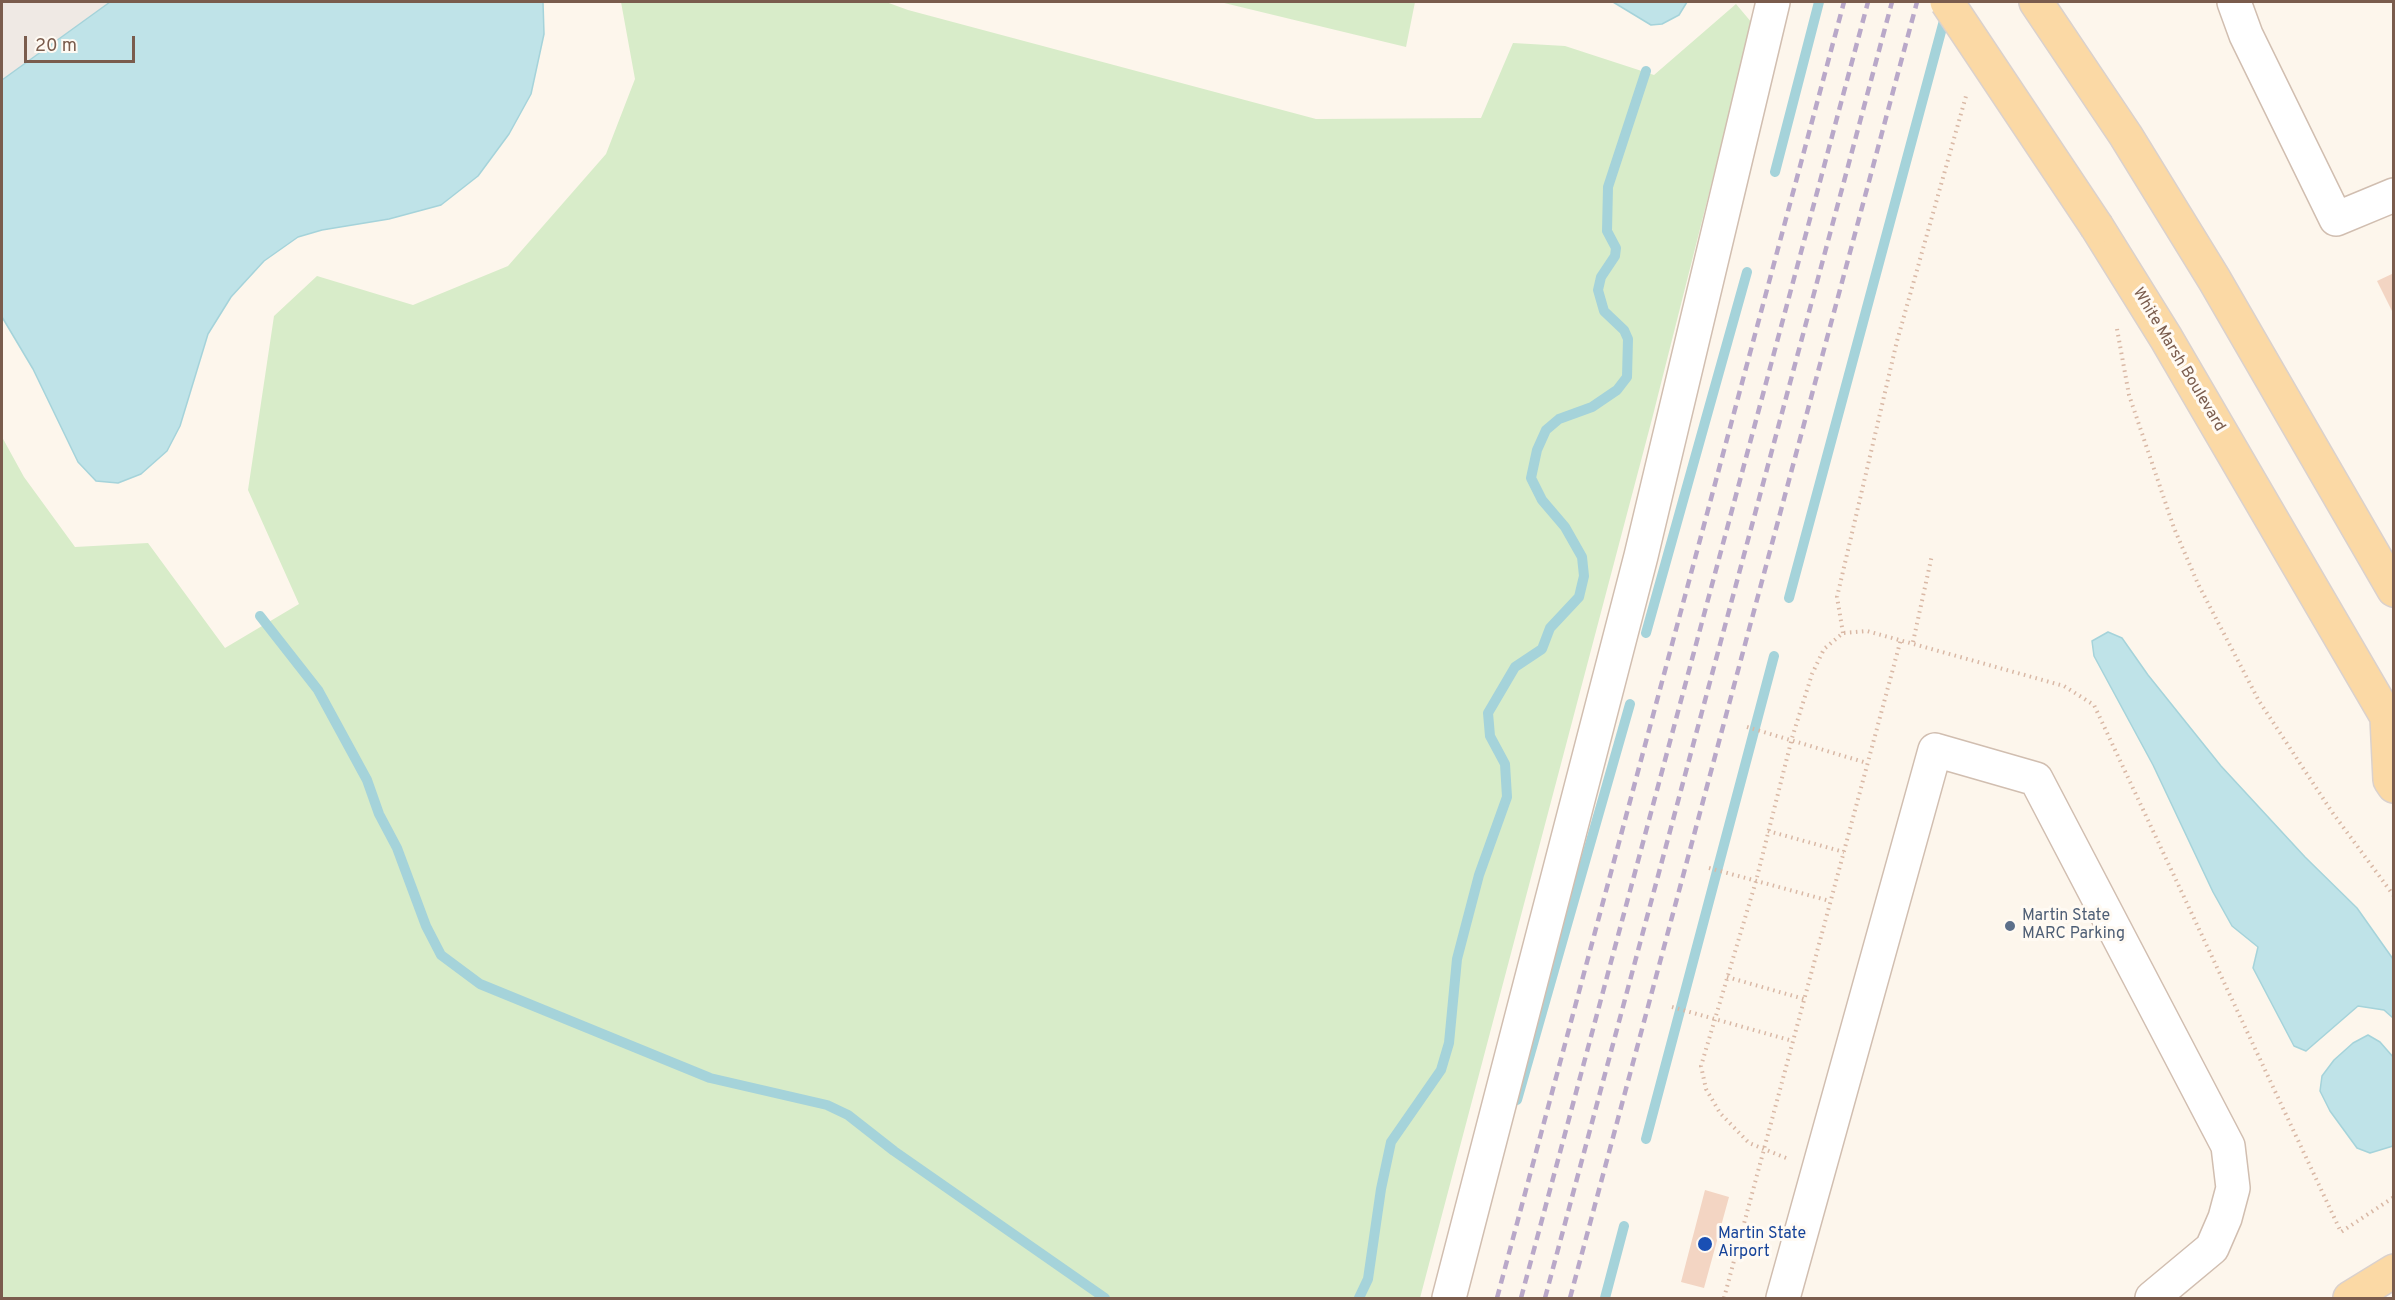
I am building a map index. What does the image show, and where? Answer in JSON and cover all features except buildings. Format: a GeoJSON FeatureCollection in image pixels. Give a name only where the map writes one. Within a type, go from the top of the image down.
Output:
{"type":"FeatureCollection","features":[{"type":"Feature","properties":{"kind":"main road","name":"White Marsh Boulevard"},"geometry":{"type":"LineString","coordinates":[[1947,2],[2097,227],[2172,348],[2390,724]]}},
{"type":"Feature","properties":{"kind":"main road"},"geometry":{"type":"LineString","coordinates":[[2036,2],[2126,135],[2225,299],[2394,590]]}},
{"type":"Feature","properties":{"kind":"main road"},"geometry":{"type":"LineString","coordinates":[[2390,724],[2390,780],[2394,786]]}},
{"type":"Feature","properties":{"kind":"main road"},"geometry":{"type":"LineString","coordinates":[[2371,1285],[2394,1245]]}},
{"type":"Feature","properties":{"kind":"lane"},"geometry":{"type":"LineString","coordinates":[[1449,1299],[1641,556],[1773,2]]}},
{"type":"Feature","properties":{"kind":"lane"},"geometry":{"type":"LineString","coordinates":[[2234,2],[2246,35],[2336,219],[2394,195]]}},
{"type":"Feature","properties":{"kind":"lane"},"geometry":{"type":"LineString","coordinates":[[1784,1299],[1935,750],[2036,779],[2228,1146],[2233,1188],[2225,1218],[2212,1248],[2152,1299]]}},
{"type":"Feature","properties":{"kind":"path"},"geometry":{"type":"LineString","coordinates":[[1844,633],[1837,597],[1897,341],[1967,92]]}},
{"type":"Feature","properties":{"kind":"path"},"geometry":{"type":"LineString","coordinates":[[2116,325],[2129,395],[2174,528],[2198,584],[2259,701],[2332,812],[2394,897]]}},
{"type":"Feature","properties":{"kind":"path"},"geometry":{"type":"LineString","coordinates":[[1913,642],[1932,555]]}},
{"type":"Feature","properties":{"kind":"path"},"geometry":{"type":"LineString","coordinates":[[1819,1171],[1749,1143],[1720,1113],[1707,1089],[1701,1066],[1756,881],[1792,738],[1812,674],[1824,649],[1844,633],[1867,631],[2064,686],[2094,705],[2341,1232],[2394,1197]]}},
{"type":"Feature","properties":{"kind":"path"},"geometry":{"type":"LineString","coordinates":[[1724,1299],[1901,639]]}},
{"type":"Feature","properties":{"kind":"path"},"geometry":{"type":"LineString","coordinates":[[1747,727],[1792,738],[1867,763]]}},
{"type":"Feature","properties":{"kind":"path"},"geometry":{"type":"LineString","coordinates":[[1768,831],[1844,852]]}},
{"type":"Feature","properties":{"kind":"path"},"geometry":{"type":"LineString","coordinates":[[1709,868],[1830,901]]}},
{"type":"Feature","properties":{"kind":"path"},"geometry":{"type":"LineString","coordinates":[[1727,977],[1804,999]]}},
{"type":"Feature","properties":{"kind":"path"},"geometry":{"type":"LineString","coordinates":[[1672,1007],[1793,1041]]}},
{"type":"Feature","properties":{"kind":"shaded area"},"geometry":{"type":"Polygon","coordinates":[[[2,2],[120,2],[2,88],[2,2]]]}},
{"type":"Feature","properties":{"kind":"green space"},"geometry":{"type":"Polygon","coordinates":[[[621,2],[886,2],[908,10],[1316,119],[1481,118],[1513,43],[1565,46],[1654,75],[1736,4],[1752,23],[1652,419],[1420,1298],[2,1298],[2,437],[24,477],[75,547],[148,543],[225,648],[299,604],[248,490],[274,316],[317,276],[413,305],[508,266],[606,154],[635,79],[621,2]]]}},
{"type":"Feature","properties":{"kind":"green space"},"geometry":{"type":"Polygon","coordinates":[[[1220,2],[1415,2],[1406,47],[1220,2]]]}},
{"type":"Feature","properties":{"kind":"water"},"geometry":{"type":"Polygon","coordinates":[[[110,2],[543,2],[544,34],[531,94],[509,134],[478,176],[441,205],[389,219],[322,230],[298,237],[264,261],[231,297],[208,334],[180,426],[167,451],[141,474],[118,483],[96,481],[78,462],[33,369],[2,317],[2,80],[110,2]]]}},
{"type":"Feature","properties":{"kind":"water"},"geometry":{"type":"Polygon","coordinates":[[[1613,2],[1687,2],[1679,15],[1662,24],[1651,25],[1613,2]]]}},
{"type":"Feature","properties":{"kind":"water"},"geometry":{"type":"Polygon","coordinates":[[[2108,632],[2122,638],[2148,675],[2221,766],[2305,857],[2357,908],[2393,959],[2393,1018],[2384,1010],[2358,1006],[2306,1051],[2294,1046],[2253,968],[2258,947],[2232,926],[2213,892],[2153,765],[2094,656],[2092,641],[2108,632]]]}},
{"type":"Feature","properties":{"kind":"water"},"geometry":{"type":"Polygon","coordinates":[[[2368,1035],[2380,1042],[2394,1058],[2393,1146],[2370,1153],[2357,1148],[2330,1111],[2320,1091],[2322,1076],[2334,1060],[2353,1043],[2368,1035]]]}},
{"type":"Feature","properties":{"kind":"waterway"},"geometry":{"type":"LineString","coordinates":[[1775,172],[1819,2]]}},
{"type":"Feature","properties":{"kind":"waterway"},"geometry":{"type":"LineString","coordinates":[[1789,598],[1946,13]]}},
{"type":"Feature","properties":{"kind":"waterway"},"geometry":{"type":"LineString","coordinates":[[1359,1298],[1368,1279],[1381,1189],[1391,1142],[1441,1070],[1449,1043],[1457,959],[1479,875],[1507,797],[1505,764],[1490,736],[1488,713],[1515,667],[1542,649],[1550,628],[1579,597],[1584,576],[1582,557],[1565,527],[1542,500],[1531,478],[1537,450],[1546,430],[1559,419],[1592,407],[1617,390],[1627,377],[1628,339],[1624,330],[1604,311],[1598,290],[1601,277],[1615,256],[1616,248],[1607,231],[1608,187],[1646,71]]}},
{"type":"Feature","properties":{"kind":"waterway"},"geometry":{"type":"LineString","coordinates":[[1646,633],[1747,272]]}},
{"type":"Feature","properties":{"kind":"waterway"},"geometry":{"type":"LineString","coordinates":[[260,616],[318,690],[367,780],[379,814],[397,848],[426,926],[441,955],[480,984],[710,1078],[827,1105],[848,1115],[894,1151],[1105,1298]]}},
{"type":"Feature","properties":{"kind":"waterway"},"geometry":{"type":"LineString","coordinates":[[1646,1139],[1774,656]]}},
{"type":"Feature","properties":{"kind":"waterway"},"geometry":{"type":"LineString","coordinates":[[1517,1100],[1630,704]]}},
{"type":"Feature","properties":{"kind":"waterway"},"geometry":{"type":"LineString","coordinates":[[1605,1298],[1624,1226]]}},
{"type":"Feature","properties":{"kind":"railway"},"geometry":{"type":"LineString","coordinates":[[1497,1298],[1844,2]]}},
{"type":"Feature","properties":{"kind":"railway"},"geometry":{"type":"LineString","coordinates":[[1521,1298],[1868,2]]}},
{"type":"Feature","properties":{"kind":"railway"},"geometry":{"type":"LineString","coordinates":[[1545,1298],[1892,2]]}},
{"type":"Feature","properties":{"kind":"railway"},"geometry":{"type":"LineString","coordinates":[[1570,1298],[1917,2]]}},
{"type":"Feature","properties":{"kind":"place","name":"Martin State MARC Parking"},"geometry":{"type":"Point","coordinates":[2010,926]}},
{"type":"Feature","properties":{"kind":"place","name":"Martin State Airport"},"geometry":{"type":"Point","coordinates":[1705,1244]}}]}
